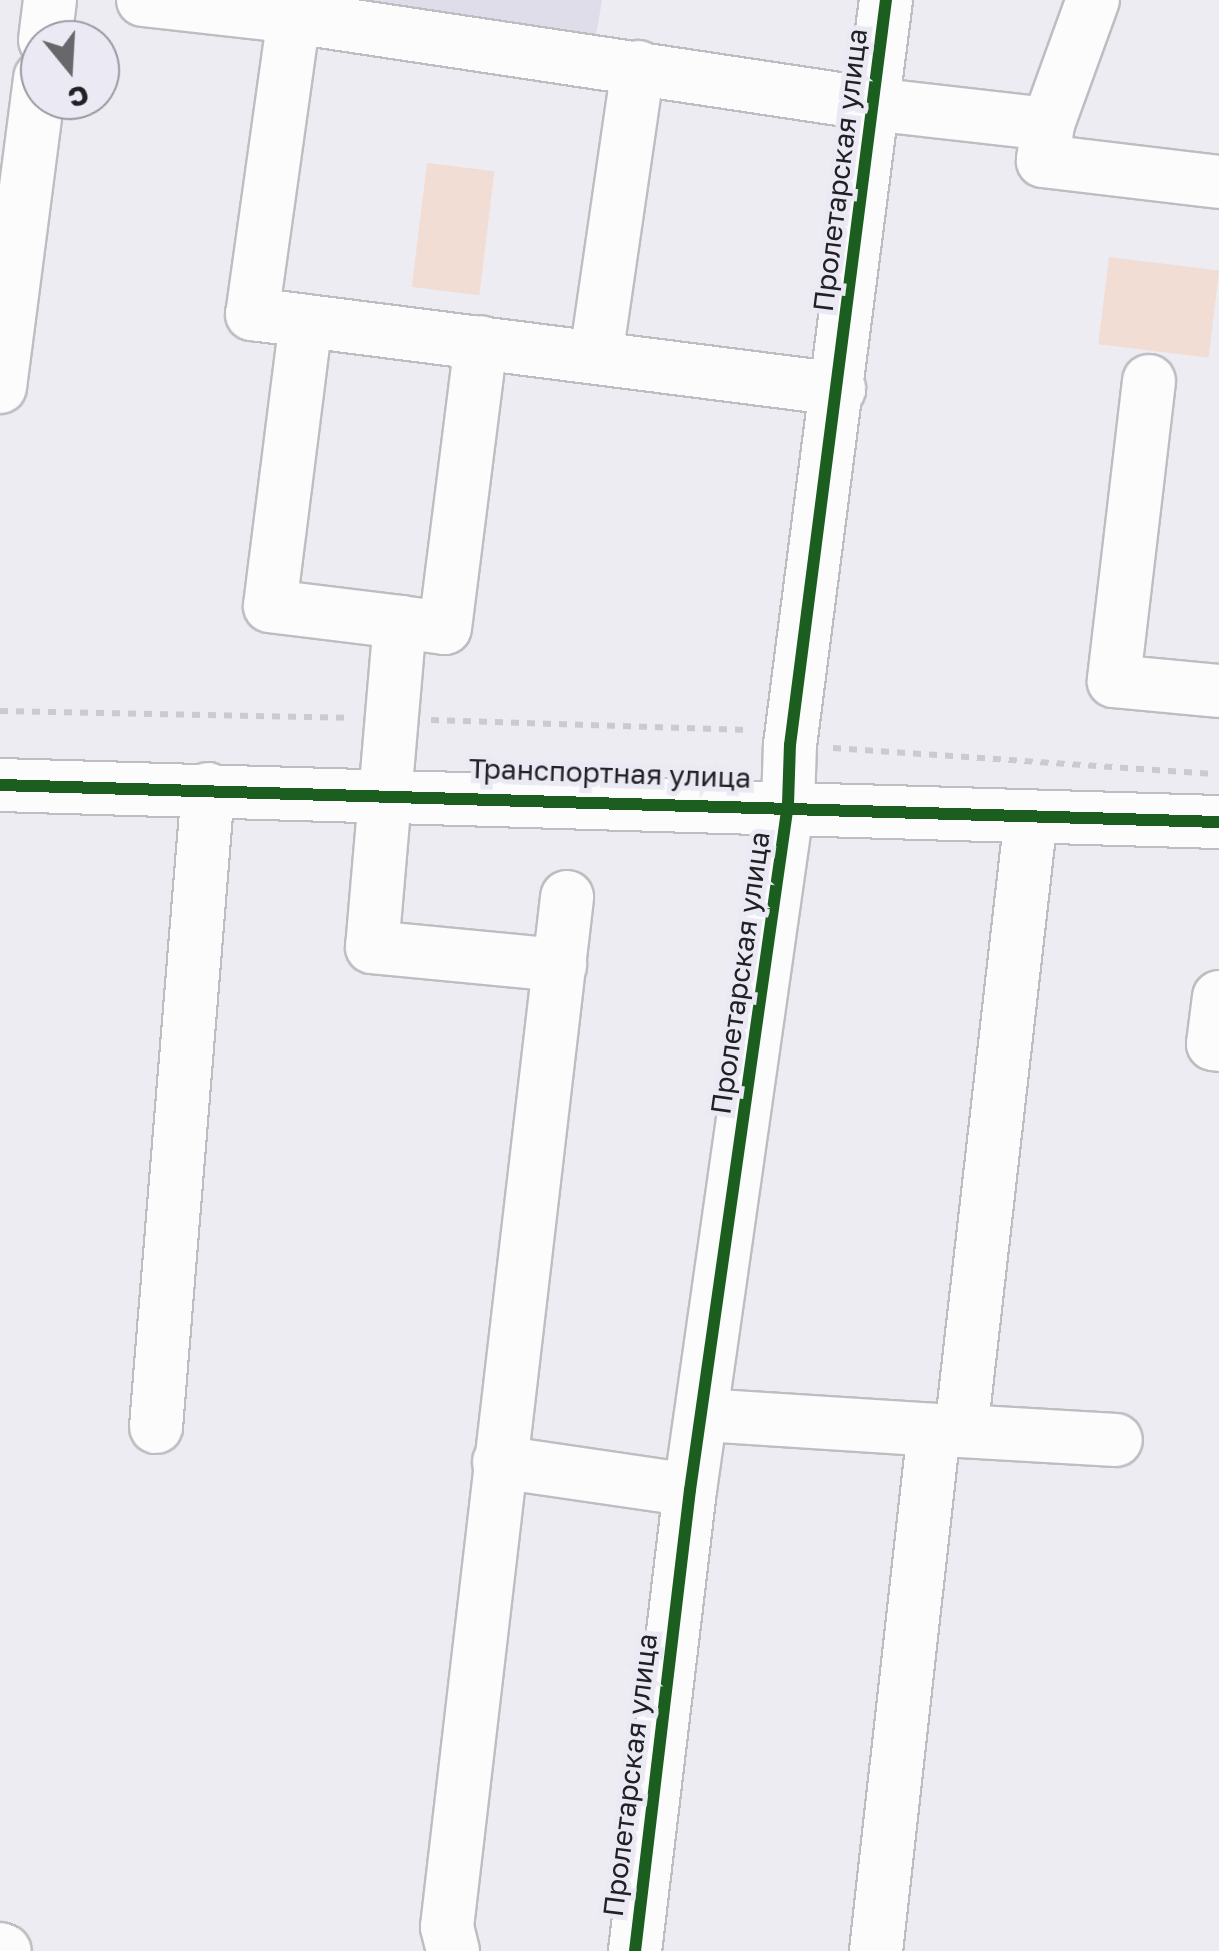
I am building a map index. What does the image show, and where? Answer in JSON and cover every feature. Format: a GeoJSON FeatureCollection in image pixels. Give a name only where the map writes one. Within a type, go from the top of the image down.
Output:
{"type":"FeatureCollection","features":[{"type":"Feature","properties":{"kind":"street"},"geometry":{"type":"LineString","coordinates":[[143,0],[294,17],[872,104],[1048,124]]}},
{"type":"Feature","properties":{"kind":"street","name":"Пролетарская улица"},"geometry":{"type":"LineString","coordinates":[[635,1951],[690,1490],[704,1415],[788,804],[790,746],[839,389],[886,0]]}},
{"type":"Feature","properties":{"kind":"street"},"geometry":{"type":"LineString","coordinates":[[1093,0],[1048,124],[1044,162],[1219,182]]}},
{"type":"Feature","properties":{"kind":"street"},"geometry":{"type":"LineString","coordinates":[[294,17],[252,314],[839,389]]}},
{"type":"Feature","properties":{"kind":"street"},"geometry":{"type":"LineString","coordinates":[[596,356],[638,67]]}},
{"type":"Feature","properties":{"kind":"street"},"geometry":{"type":"LineString","coordinates":[[0,387],[35,120]]}},
{"type":"Feature","properties":{"kind":"street"},"geometry":{"type":"LineString","coordinates":[[306,321],[270,606],[445,628],[481,342]]}},
{"type":"Feature","properties":{"kind":"street"},"geometry":{"type":"LineString","coordinates":[[1149,382],[1114,681],[1219,691]]}},
{"type":"Feature","properties":{"kind":"street"},"geometry":{"type":"LineString","coordinates":[[400,622],[388,718],[372,947],[560,964]]}},
{"type":"Feature","properties":{"kind":"street","name":"Транспортная улица"},"geometry":{"type":"LineString","coordinates":[[0,785],[788,804],[1219,822]]}},
{"type":"Feature","properties":{"kind":"street"},"geometry":{"type":"LineString","coordinates":[[156,1427],[208,789]]}},
{"type":"Feature","properties":{"kind":"street"},"geometry":{"type":"LineString","coordinates":[[876,1951],[1031,817]]}},
{"type":"Feature","properties":{"kind":"street"},"geometry":{"type":"LineString","coordinates":[[453,1951],[446,1928],[567,897]]}},
{"type":"Feature","properties":{"kind":"street"},"geometry":{"type":"LineString","coordinates":[[1219,997],[1213,1044],[1219,1045]]}},
{"type":"Feature","properties":{"kind":"street"},"geometry":{"type":"LineString","coordinates":[[704,1415],[1116,1440]]}},
{"type":"Feature","properties":{"kind":"street"},"geometry":{"type":"LineString","coordinates":[[500,1462],[690,1490]]}},
{"type":"Feature","properties":{"kind":"path"},"geometry":{"type":"LineString","coordinates":[[0,711],[748,729],[748,742],[1219,774]]}},
{"type":"Feature","properties":{"kind":"shaded area"},"geometry":{"type":"Polygon","coordinates":[[[325,0],[602,0],[596,36],[325,0]]]}},
{"type":"Feature","properties":{"kind":"shaded area"},"geometry":{"type":"Polygon","coordinates":[[[427,163],[494,171],[479,295],[412,287],[427,163]]]}},
{"type":"Feature","properties":{"kind":"shaded area"},"geometry":{"type":"Polygon","coordinates":[[[1109,257],[1219,271],[1208,358],[1098,344],[1109,257]]]}},
{"type":"Feature","properties":{"kind":"cycle path"},"geometry":{"type":"LineString","coordinates":[[635,1951],[690,1490],[788,804],[790,745],[886,0]]}},
{"type":"Feature","properties":{"kind":"cycle path"},"geometry":{"type":"LineString","coordinates":[[0,785],[1219,822]]}}]}
